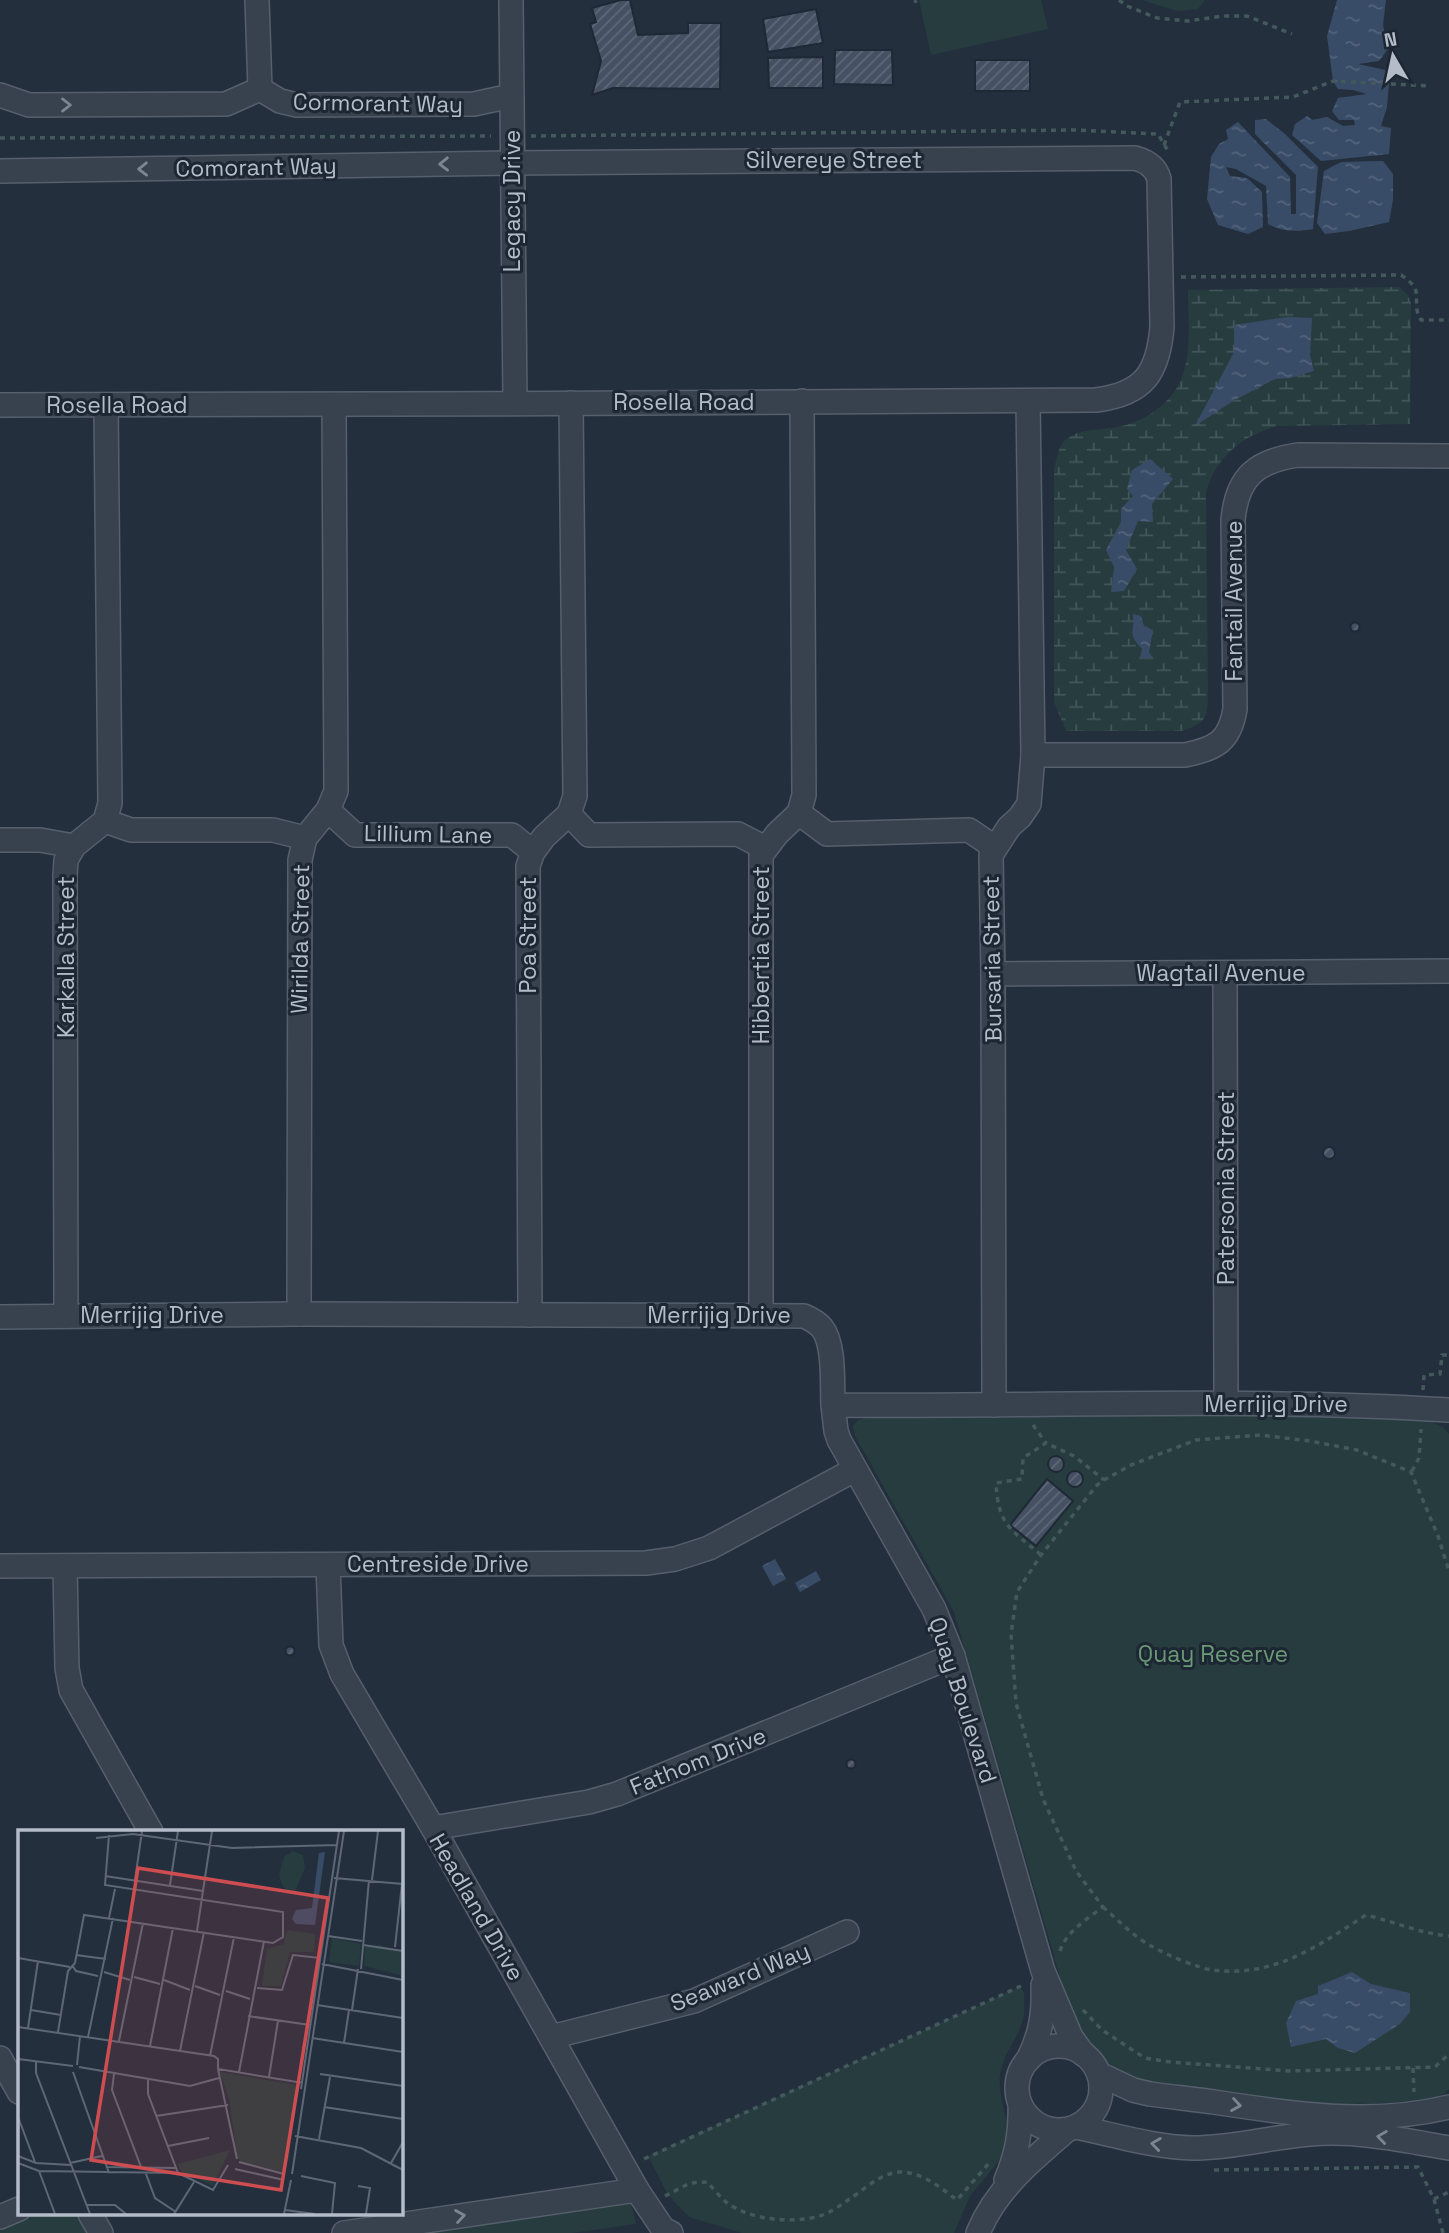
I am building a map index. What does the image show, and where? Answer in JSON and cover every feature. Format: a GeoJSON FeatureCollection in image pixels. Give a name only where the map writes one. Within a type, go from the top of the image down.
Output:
{"type":"FeatureCollection","features":[{"type":"Feature","properties":{"kind":"street"},"geometry":{"type":"LineString","coordinates":[[257,0],[260,89]]}},
{"type":"Feature","properties":{"kind":"street","name":"Legacy Drive"},"geometry":{"type":"LineString","coordinates":[[511,0],[515,402]]}},
{"type":"Feature","properties":{"kind":"street","name":"Cormorant Way"},"geometry":{"type":"LineString","coordinates":[[0,95],[29,105],[226,104],[260,89],[280,102],[297,105],[474,104],[512,96]]}},
{"type":"Feature","properties":{"kind":"street","name":"Silvereye Street"},"geometry":{"type":"LineString","coordinates":[[512,163],[1135,158],[1153,167]]}},
{"type":"Feature","properties":{"kind":"street","name":"Comorant Way"},"geometry":{"type":"LineString","coordinates":[[0,171],[512,163]]}},
{"type":"Feature","properties":{"kind":"street","name":"Rosella Road"},"geometry":{"type":"LineString","coordinates":[[0,405],[1028,401],[1118,397],[1133,390],[1146,378],[1160,347],[1160,187],[1158,173],[1153,167]]}},
{"type":"Feature","properties":{"kind":"street"},"geometry":{"type":"LineString","coordinates":[[802,401],[804,795],[799,813],[827,834],[969,831],[994,847]]}},
{"type":"Feature","properties":{"kind":"street","name":"Bursaria Street"},"geometry":{"type":"LineString","coordinates":[[994,1405],[991,855],[994,847],[1029,804],[1033,755],[1028,401]]}},
{"type":"Feature","properties":{"kind":"street"},"geometry":{"type":"LineString","coordinates":[[571,403],[575,796],[569,814],[589,835],[738,834],[765,848]]}},
{"type":"Feature","properties":{"kind":"street"},"geometry":{"type":"LineString","coordinates":[[106,405],[110,803],[105,821],[131,830],[273,830],[305,838]]}},
{"type":"Feature","properties":{"kind":"street","name":"Wirilda Street"},"geometry":{"type":"LineString","coordinates":[[299,1314],[300,860],[305,838],[328,810],[336,790],[334,405]]}},
{"type":"Feature","properties":{"kind":"street","name":"Fantail Avenue"},"geometry":{"type":"LineString","coordinates":[[1033,755],[1185,755],[1206,751],[1221,741],[1232,726],[1235,709],[1235,502],[1242,483],[1256,468],[1276,458],[1298,455],[1449,456]]}},
{"type":"Feature","properties":{"kind":"street","name":"Lillium Lane"},"geometry":{"type":"LineString","coordinates":[[328,810],[355,835],[512,835],[533,852]]}},
{"type":"Feature","properties":{"kind":"street","name":"Hibbertia Street"},"geometry":{"type":"LineString","coordinates":[[761,1315],[761,855],[777,834],[799,813]]}},
{"type":"Feature","properties":{"kind":"street","name":"Poa Street"},"geometry":{"type":"LineString","coordinates":[[530,1315],[528,866],[533,852],[544,837],[569,814]]}},
{"type":"Feature","properties":{"kind":"street","name":"Karkalla Street"},"geometry":{"type":"LineString","coordinates":[[66,1316],[66,860],[74,846],[105,821]]}},
{"type":"Feature","properties":{"kind":"street"},"geometry":{"type":"LineString","coordinates":[[0,840],[40,840],[74,846]]}},
{"type":"Feature","properties":{"kind":"street","name":"Wagtail Avenue"},"geometry":{"type":"LineString","coordinates":[[993,974],[1449,971]]}},
{"type":"Feature","properties":{"kind":"street","name":"Patersonia Street"},"geometry":{"type":"LineString","coordinates":[[1225,974],[1226,1403]]}},
{"type":"Feature","properties":{"kind":"street","name":"Merrijig Drive"},"geometry":{"type":"LineString","coordinates":[[0,1317],[299,1314],[804,1316],[825,1330],[829,1342],[832,1405],[1226,1403],[1375,1405],[1449,1410]]}},
{"type":"Feature","properties":{"kind":"street","name":"Quay Boulevard"},"geometry":{"type":"LineString","coordinates":[[832,1405],[836,1431],[854,1469],[934,1609],[953,1656],[1071,2037],[1099,2074],[1123,2086],[1150,2094],[1279,2112],[1383,2117],[1449,2108]]}},
{"type":"Feature","properties":{"kind":"street","name":"Centreside Drive"},"geometry":{"type":"LineString","coordinates":[[0,1566],[646,1563],[675,1559],[709,1548],[854,1469]]}},
{"type":"Feature","properties":{"kind":"street","name":"Headland Drive"},"geometry":{"type":"LineString","coordinates":[[328,1565],[329,1630],[335,1659],[663,2232]]}},
{"type":"Feature","properties":{"kind":"street"},"geometry":{"type":"LineString","coordinates":[[65,1566],[67,1668],[71,1690],[150,1830]]}},
{"type":"Feature","properties":{"kind":"street","name":"Fathom Drive"},"geometry":{"type":"LineString","coordinates":[[433,1828],[589,1802],[618,1794],[953,1656]]}},
{"type":"Feature","properties":{"kind":"street","name":"Seaward Way"},"geometry":{"type":"LineString","coordinates":[[551,2037],[694,2001],[847,1932]]}},
{"type":"Feature","properties":{"kind":"street","name":"Quay Boulevard"},"geometry":{"type":"LineString","coordinates":[[1020,2104],[1018,2081],[1040,2032],[1049,1968]]}},
{"type":"Feature","properties":{"kind":"street"},"geometry":{"type":"LineString","coordinates":[[1028,2060],[1038,2052],[1060,2046],[1083,2054]]}},
{"type":"Feature","properties":{"kind":"street"},"geometry":{"type":"LineString","coordinates":[[0,2058],[18,2090]]}},
{"type":"Feature","properties":{"kind":"street"},"geometry":{"type":"LineString","coordinates":[[1001,2192],[1032,2158],[1087,2120],[1095,2111],[1100,2099],[1099,2074]]}},
{"type":"Feature","properties":{"kind":"street"},"geometry":{"type":"LineString","coordinates":[[1020,2104],[1034,2123],[1056,2130],[1072,2128],[1170,2147],[1222,2147],[1280,2137],[1334,2133],[1360,2134],[1449,2148]]}},
{"type":"Feature","properties":{"kind":"street"},"geometry":{"type":"LineString","coordinates":[[978,2233],[1001,2192],[1017,2150],[1020,2104]]}},
{"type":"Feature","properties":{"kind":"street"},"geometry":{"type":"LineString","coordinates":[[1449,2108],[1446,2118],[1449,2137]]}},
{"type":"Feature","properties":{"kind":"street"},"geometry":{"type":"LineString","coordinates":[[344,2233],[374,2221],[637,2189]]}},
{"type":"Feature","properties":{"kind":"street"},"geometry":{"type":"LineString","coordinates":[[0,2217],[18,2209]]}},
{"type":"Feature","properties":{"kind":"street"},"geometry":{"type":"LineString","coordinates":[[91,2216],[101,2233]]}},
{"type":"Feature","properties":{"kind":"path"},"geometry":{"type":"LineString","coordinates":[[1119,0],[1157,18],[1188,21],[1247,16],[1292,34]]}},
{"type":"Feature","properties":{"kind":"path"},"geometry":{"type":"LineString","coordinates":[[1164,145],[1180,102],[1293,97],[1333,82],[1430,86]]}},
{"type":"Feature","properties":{"kind":"path"},"geometry":{"type":"LineString","coordinates":[[0,138],[512,136]]}},
{"type":"Feature","properties":{"kind":"path"},"geometry":{"type":"LineString","coordinates":[[1176,277],[1401,275],[1412,282],[1421,320],[1449,320]]}},
{"type":"Feature","properties":{"kind":"path"},"geometry":{"type":"LineString","coordinates":[[1424,1375],[1440,1374],[1442,1355],[1449,1355]]}},
{"type":"Feature","properties":{"kind":"path"},"geometry":{"type":"LineString","coordinates":[[1449,1571],[1438,1536],[1411,1472],[1357,1450],[1260,1435],[1196,1440],[1131,1465],[1097,1485],[1041,1555],[1017,1592],[1011,1634],[1016,1703],[1043,1799],[1076,1871],[1102,1907],[1151,1947],[1211,1970],[1258,1970],[1285,1962],[1366,1916],[1387,1920],[1425,1934],[1449,1936]]}},
{"type":"Feature","properties":{"kind":"path"},"geometry":{"type":"LineString","coordinates":[[1041,1555],[1004,1523],[997,1503],[996,1483],[1022,1479],[1023,1458],[1046,1443],[1074,1456],[1104,1480]]}},
{"type":"Feature","properties":{"kind":"path"},"geometry":{"type":"LineString","coordinates":[[1017,2150],[1004,2145],[957,2200],[936,2184],[918,2175],[899,2172],[880,2178],[820,2216],[792,2219],[755,2216],[727,2203],[707,2182],[637,2189],[648,2156],[1019,1987],[1049,1968],[1062,1944],[1076,1927],[1102,1907]]}},
{"type":"Feature","properties":{"kind":"path"},"geometry":{"type":"LineString","coordinates":[[1077,2004],[1102,2030],[1145,2058],[1170,2062],[1290,2071],[1435,2067],[1449,2054]]}},
{"type":"Feature","properties":{"kind":"path"},"geometry":{"type":"LineString","coordinates":[[1205,2170],[1418,2167],[1434,2199],[1443,2233]]}},
{"type":"Feature","properties":{"kind":"path"},"geometry":{"type":"LineString","coordinates":[[1434,2199],[1449,2192]]}},
{"type":"Feature","properties":{"kind":"green space"},"geometry":{"type":"Polygon","coordinates":[[[919,0],[1041,0],[1048,29],[931,55],[919,0]]]}},
{"type":"Feature","properties":{"kind":"green space"},"geometry":{"type":"Polygon","coordinates":[[[1142,0],[1205,0],[1198,9],[1177,11],[1142,0]]]}},
{"type":"Feature","properties":{"kind":"green space"},"geometry":{"type":"Polygon","coordinates":[[[1399,287],[1407,294],[1411,303],[1410,424],[1278,426],[1253,435],[1232,449],[1210,480],[1206,493],[1208,696],[1203,720],[1182,731],[1066,731],[1054,702],[1054,470],[1062,444],[1080,432],[1135,422],[1152,413],[1173,394],[1183,375],[1188,351],[1188,290],[1399,287]]]}},
{"type":"Feature","properties":{"kind":"green space","name":"Quay Reserve"},"geometry":{"type":"Polygon","coordinates":[[[1329,1415],[1428,1421],[1443,1427],[1449,1434],[1449,2089],[1429,2100],[1327,2104],[1146,2083],[1122,2074],[1106,2062],[1073,2017],[954,1612],[855,1436],[853,1426],[858,1420],[865,1418],[1329,1415]]]}},
{"type":"Feature","properties":{"kind":"green space"},"geometry":{"type":"Polygon","coordinates":[[[1019,1987],[1024,1992],[1024,2014],[1000,2075],[1008,2128],[1004,2155],[970,2196],[954,2233],[742,2233],[689,2217],[668,2195],[648,2156],[1019,1987]]]}},
{"type":"Feature","properties":{"kind":"green space"},"geometry":{"type":"Polygon","coordinates":[[[630,2200],[636,2224],[572,2233],[393,2233],[630,2200]]]}},
{"type":"Feature","properties":{"kind":"green space"},"geometry":{"type":"Polygon","coordinates":[[[25,2216],[79,2216],[89,2233],[0,2233],[0,2227],[25,2216]]]}},
{"type":"Feature","properties":{"kind":"water"},"geometry":{"type":"Polygon","coordinates":[[[1337,0],[1386,0],[1383,25],[1388,49],[1379,61],[1358,64],[1390,71],[1387,107],[1381,126],[1391,128],[1389,154],[1321,161],[1292,135],[1295,124],[1307,116],[1312,120],[1327,117],[1343,126],[1355,125],[1354,120],[1339,120],[1332,111],[1338,98],[1367,94],[1338,89],[1333,81],[1327,36],[1337,0]]]}},
{"type":"Feature","properties":{"kind":"water"},"geometry":{"type":"Polygon","coordinates":[[[1266,119],[1318,167],[1313,229],[1290,231],[1268,224],[1266,186],[1236,169],[1226,167],[1230,176],[1247,178],[1262,192],[1263,227],[1248,234],[1218,225],[1207,199],[1211,157],[1219,144],[1228,139],[1226,130],[1238,122],[1290,177],[1291,214],[1296,214],[1296,175],[1255,134],[1255,120],[1266,119]]]}},
{"type":"Feature","properties":{"kind":"water"},"geometry":{"type":"Polygon","coordinates":[[[1383,161],[1393,174],[1393,200],[1389,222],[1325,234],[1317,223],[1324,171],[1341,162],[1383,161]]]}},
{"type":"Feature","properties":{"kind":"water"},"geometry":{"type":"Polygon","coordinates":[[[1287,317],[1312,318],[1310,355],[1314,371],[1275,379],[1233,401],[1195,426],[1234,352],[1234,325],[1287,317]]]}},
{"type":"Feature","properties":{"kind":"water"},"geometry":{"type":"Polygon","coordinates":[[[1150,459],[1173,479],[1152,504],[1153,522],[1138,521],[1126,550],[1137,569],[1124,591],[1111,592],[1114,567],[1106,550],[1121,522],[1121,509],[1133,496],[1127,489],[1132,470],[1150,459]]]}},
{"type":"Feature","properties":{"kind":"water"},"geometry":{"type":"Polygon","coordinates":[[[1133,614],[1141,616],[1144,626],[1153,630],[1149,652],[1153,658],[1140,658],[1142,649],[1133,636],[1133,614]]]}},
{"type":"Feature","properties":{"kind":"water"},"geometry":{"type":"Polygon","coordinates":[[[775,1559],[786,1579],[773,1586],[762,1566],[775,1559]]]}},
{"type":"Feature","properties":{"kind":"water"},"geometry":{"type":"Polygon","coordinates":[[[816,1571],[821,1580],[800,1592],[795,1583],[816,1571]]]}},
{"type":"Feature","properties":{"kind":"water"},"geometry":{"type":"Polygon","coordinates":[[[1352,1972],[1371,1984],[1410,1993],[1410,2012],[1400,2024],[1355,2053],[1338,2048],[1326,2039],[1291,2047],[1286,2023],[1296,2001],[1318,1994],[1318,1986],[1352,1972]]]}},
{"type":"Feature","properties":{"kind":"building"},"geometry":{"type":"Polygon","coordinates":[[[630,0],[638,35],[688,33],[688,23],[721,23],[720,89],[613,88],[592,95],[601,61],[590,24],[596,22],[592,8],[630,0]]]}},
{"type":"Feature","properties":{"kind":"building"},"geometry":{"type":"Polygon","coordinates":[[[816,9],[823,43],[768,52],[763,19],[816,9]]]}},
{"type":"Feature","properties":{"kind":"building"},"geometry":{"type":"Polygon","coordinates":[[[835,50],[892,50],[893,85],[834,84],[835,50]]]}},
{"type":"Feature","properties":{"kind":"building"},"geometry":{"type":"Polygon","coordinates":[[[823,57],[823,88],[769,88],[768,58],[823,57]]]}},
{"type":"Feature","properties":{"kind":"building"},"geometry":{"type":"Polygon","coordinates":[[[975,60],[1030,60],[1030,91],[975,91],[975,60]]]}},
{"type":"Feature","properties":{"kind":"building"},"geometry":{"type":"Polygon","coordinates":[[[1355,623],[1359,627],[1355,631],[1351,627],[1355,623]]]}},
{"type":"Feature","properties":{"kind":"building"},"geometry":{"type":"Polygon","coordinates":[[[1329,1147],[1335,1153],[1329,1159],[1323,1153],[1329,1147]]]}},
{"type":"Feature","properties":{"kind":"building"},"geometry":{"type":"Polygon","coordinates":[[[1053,1456],[1059,1456],[1064,1464],[1062,1470],[1053,1472],[1048,1467],[1048,1461],[1053,1456]]]}},
{"type":"Feature","properties":{"kind":"building"},"geometry":{"type":"Polygon","coordinates":[[[1072,1471],[1078,1471],[1083,1479],[1081,1485],[1072,1487],[1067,1482],[1067,1476],[1072,1471]]]}},
{"type":"Feature","properties":{"kind":"building"},"geometry":{"type":"Polygon","coordinates":[[[1047,1479],[1073,1501],[1036,1546],[1010,1525],[1047,1479]]]}},
{"type":"Feature","properties":{"kind":"building"},"geometry":{"type":"Polygon","coordinates":[[[290,1646],[295,1651],[290,1656],[285,1651],[290,1646]]]}},
{"type":"Feature","properties":{"kind":"building"},"geometry":{"type":"Polygon","coordinates":[[[851,1760],[855,1764],[851,1768],[847,1764],[851,1760]]]}}]}
